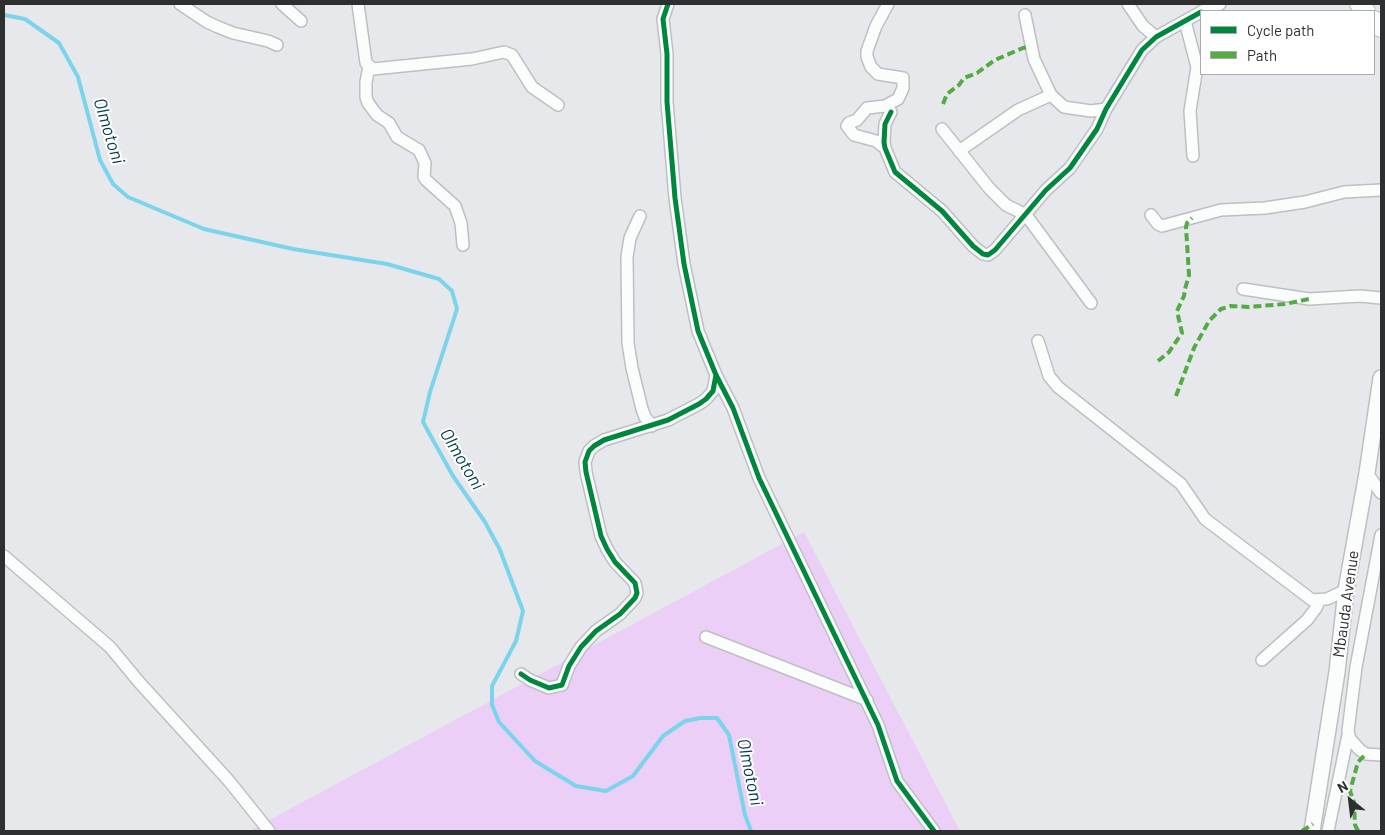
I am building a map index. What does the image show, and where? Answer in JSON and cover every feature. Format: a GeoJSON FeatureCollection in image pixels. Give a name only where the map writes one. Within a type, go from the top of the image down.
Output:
{"type":"FeatureCollection","features":[{"type":"Feature","properties":{"kind":"street"},"geometry":{"type":"LineString","coordinates":[[180,4],[218,27],[277,45]]}},
{"type":"Feature","properties":{"kind":"street"},"geometry":{"type":"LineString","coordinates":[[282,4],[300,21]]}},
{"type":"Feature","properties":{"kind":"street"},"geometry":{"type":"LineString","coordinates":[[358,4],[366,63],[373,69],[472,59],[504,52],[512,55],[532,87],[558,105]]}},
{"type":"Feature","properties":{"kind":"street"},"geometry":{"type":"LineString","coordinates":[[668,4],[663,19],[667,102],[675,198],[684,264],[698,331],[716,375],[733,408],[759,478],[867,700],[885,744],[897,782],[934,831]]}},
{"type":"Feature","properties":{"kind":"street"},"geometry":{"type":"LineString","coordinates":[[884,148],[876,141],[854,135],[847,126],[849,123],[857,120],[867,108],[885,106],[898,99],[903,88],[904,78],[878,74],[867,57],[867,51],[876,26],[888,4]]}},
{"type":"Feature","properties":{"kind":"street"},"geometry":{"type":"LineString","coordinates":[[1128,4],[1143,26],[1156,37]]}},
{"type":"Feature","properties":{"kind":"street"},"geometry":{"type":"LineString","coordinates":[[1205,10],[1220,4]]}},
{"type":"Feature","properties":{"kind":"street"},"geometry":{"type":"LineString","coordinates":[[891,112],[886,124],[884,148],[893,168],[898,175],[942,211],[958,232],[983,254],[988,255],[995,250],[1046,190],[1070,168],[1092,137],[1106,109],[1138,56],[1156,37],[1200,12]]}},
{"type":"Feature","properties":{"kind":"street"},"geometry":{"type":"LineString","coordinates":[[1025,15],[1027,34],[1034,59],[1051,95],[1064,107],[1091,111],[1106,109]]}},
{"type":"Feature","properties":{"kind":"street"},"geometry":{"type":"LineString","coordinates":[[1185,20],[1197,67],[1190,111],[1193,156]]}},
{"type":"Feature","properties":{"kind":"street"},"geometry":{"type":"LineString","coordinates":[[370,67],[366,82],[368,103],[376,115],[389,123],[397,137],[419,150],[425,163],[424,177],[455,206],[461,223],[463,245]]}},
{"type":"Feature","properties":{"kind":"street"},"geometry":{"type":"LineString","coordinates":[[959,151],[992,130],[1018,110],[1051,95]]}},
{"type":"Feature","properties":{"kind":"street"},"geometry":{"type":"LineString","coordinates":[[942,129],[989,188],[1006,205],[1026,215],[1091,303]]}},
{"type":"Feature","properties":{"kind":"street"},"geometry":{"type":"LineString","coordinates":[[1151,215],[1162,226],[1221,210],[1266,208],[1305,202],[1344,192],[1381,190]]}},
{"type":"Feature","properties":{"kind":"street"},"geometry":{"type":"LineString","coordinates":[[640,216],[630,238],[627,257],[628,344],[642,408],[645,417],[652,426]]}},
{"type":"Feature","properties":{"kind":"street"},"geometry":{"type":"LineString","coordinates":[[1242,289],[1309,298],[1360,296],[1381,298]]}},
{"type":"Feature","properties":{"kind":"street"},"geometry":{"type":"LineString","coordinates":[[1038,341],[1049,376],[1058,386],[1181,484],[1205,519],[1291,586],[1312,600],[1327,599],[1346,590]]}},
{"type":"Feature","properties":{"kind":"street"},"geometry":{"type":"LineString","coordinates":[[521,674],[549,688],[562,685],[569,666],[581,648],[596,631],[620,614],[635,598],[637,589],[635,583],[615,562],[600,536],[586,472],[585,462],[589,451],[604,440],[652,426],[687,411],[706,399],[713,391],[716,375]]}},
{"type":"Feature","properties":{"kind":"street","name":"Mbauda Avenue"},"geometry":{"type":"LineString","coordinates":[[1312,831],[1337,672],[1346,590],[1367,473],[1381,378]]}},
{"type":"Feature","properties":{"kind":"street"},"geometry":{"type":"LineString","coordinates":[[1367,473],[1381,493]]}},
{"type":"Feature","properties":{"kind":"street"},"geometry":{"type":"LineString","coordinates":[[1328,831],[1348,735],[1356,667],[1381,535]]}},
{"type":"Feature","properties":{"kind":"street"},"geometry":{"type":"LineString","coordinates":[[4,556],[110,647],[228,781],[269,831]]}},
{"type":"Feature","properties":{"kind":"street"},"geometry":{"type":"LineString","coordinates":[[1262,660],[1307,620],[1319,601]]}},
{"type":"Feature","properties":{"kind":"street"},"geometry":{"type":"LineString","coordinates":[[706,637],[867,700]]}},
{"type":"Feature","properties":{"kind":"street"},"geometry":{"type":"LineString","coordinates":[[1348,735],[1353,743],[1366,754],[1381,755]]}},
{"type":"Feature","properties":{"kind":"shaded area"},"geometry":{"type":"Polygon","coordinates":[[[804,532],[960,831],[249,831],[804,532]]]}},
{"type":"Feature","properties":{"kind":"waterway","name":"Olmotoni"},"geometry":{"type":"LineString","coordinates":[[4,15],[25,19],[59,43],[78,77],[100,160],[113,184],[128,197],[204,229],[293,249],[387,264],[439,279],[452,291],[457,309],[430,392],[423,422],[453,476],[485,522],[500,550],[523,611],[516,641],[492,686],[492,705],[499,722],[535,761],[576,786],[606,791],[633,776],[663,736],[685,721],[700,718],[717,718],[729,735],[745,815],[751,831]]}},
{"type":"Feature","properties":{"kind":"marked path"},"geometry":{"type":"LineString","coordinates":[[943,104],[947,94],[959,85],[964,78],[977,73],[995,60],[1030,47]]}},
{"type":"Feature","properties":{"kind":"marked path"},"geometry":{"type":"LineString","coordinates":[[1158,361],[1169,352],[1182,333],[1177,311],[1184,296],[1189,275],[1186,227],[1192,218]]}},
{"type":"Feature","properties":{"kind":"marked path"},"geometry":{"type":"LineString","coordinates":[[1176,396],[1194,348],[1209,321],[1221,309],[1231,306],[1248,307],[1285,304],[1309,299]]}},
{"type":"Feature","properties":{"kind":"marked path"},"geometry":{"type":"LineString","coordinates":[[1358,831],[1355,825],[1354,802],[1350,791],[1358,762],[1366,754]]}},
{"type":"Feature","properties":{"kind":"marked path"},"geometry":{"type":"LineString","coordinates":[[1302,831],[1313,824]]}},
{"type":"Feature","properties":{"kind":"cycle path"},"geometry":{"type":"LineString","coordinates":[[668,4],[663,19],[667,54],[667,102],[675,198],[684,264],[698,331],[716,375],[733,408],[759,478],[878,725],[897,781],[934,831]]}},
{"type":"Feature","properties":{"kind":"cycle path"},"geometry":{"type":"LineString","coordinates":[[891,112],[885,124],[884,142],[895,172],[942,211],[973,246],[983,254],[988,255],[995,250],[1046,190],[1070,168],[1097,129],[1106,109],[1142,50],[1156,37],[1200,13]]}},
{"type":"Feature","properties":{"kind":"cycle path"},"geometry":{"type":"LineString","coordinates":[[521,674],[549,688],[562,685],[569,666],[581,647],[596,631],[620,614],[635,598],[637,593],[635,583],[615,562],[601,536],[586,472],[585,462],[589,451],[604,440],[668,420],[699,404],[713,391],[716,375]]}}]}
